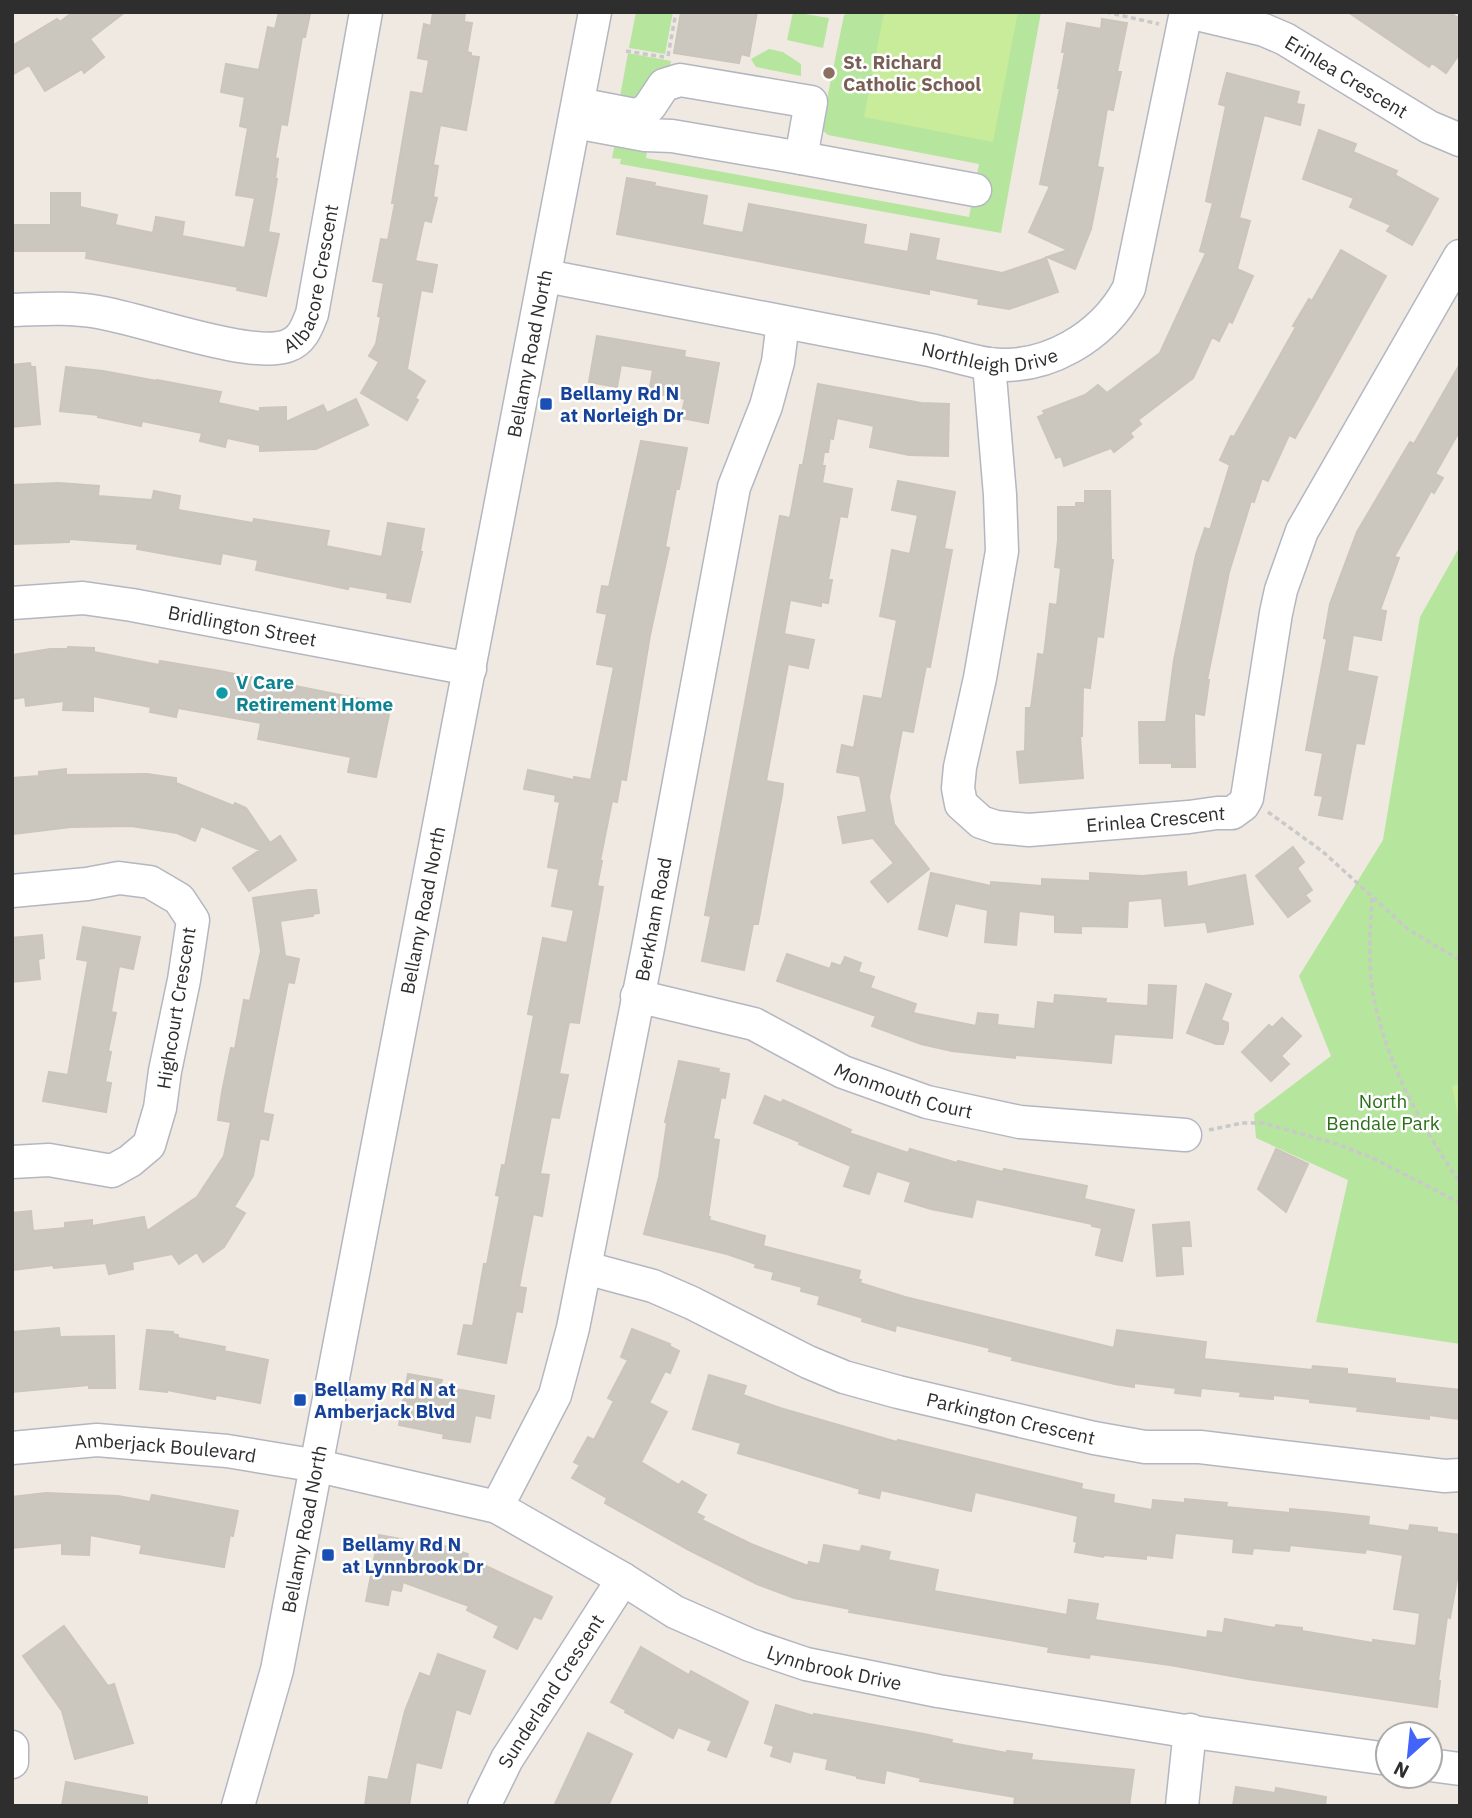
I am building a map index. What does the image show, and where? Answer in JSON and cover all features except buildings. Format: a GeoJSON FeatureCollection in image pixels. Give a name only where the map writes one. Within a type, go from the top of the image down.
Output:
{"type":"FeatureCollection","features":[{"type":"Feature","properties":{"kind":"street","name":"Albacore Crescent"},"geometry":{"type":"LineString","coordinates":[[12,310],[65,308],[99,312],[233,345],[271,349],[289,346],[304,334],[312,314],[366,12]]}},
{"type":"Feature","properties":{"kind":"street","name":"Bellamy Road North"},"geometry":{"type":"LineString","coordinates":[[238,1806],[277,1671],[318,1466],[547,276],[595,12]]}},
{"type":"Feature","properties":{"kind":"street","name":"Erinlea Crescent"},"geometry":{"type":"LineString","coordinates":[[1185,18],[1264,30],[1285,39],[1429,127],[1460,140]]}},
{"type":"Feature","properties":{"kind":"street","name":"Northleigh Drive"},"geometry":{"type":"LineString","coordinates":[[547,276],[930,350],[989,364],[1017,363],[1048,357],[1079,342],[1101,325],[1119,305],[1129,288],[1185,18]]}},
{"type":"Feature","properties":{"kind":"street"},"geometry":{"type":"LineString","coordinates":[[577,113],[644,113],[664,85],[680,80],[811,102],[801,158]]}},
{"type":"Feature","properties":{"kind":"street"},"geometry":{"type":"LineString","coordinates":[[650,106],[657,125],[672,136]]}},
{"type":"Feature","properties":{"kind":"street"},"geometry":{"type":"LineString","coordinates":[[577,113],[645,135],[672,136],[975,190]]}},
{"type":"Feature","properties":{"kind":"street","name":"Erinlea Crescent"},"geometry":{"type":"LineString","coordinates":[[989,364],[1002,551],[980,678],[960,767],[958,788],[961,804],[981,822],[996,827],[1030,830],[1232,813],[1243,805],[1247,798],[1276,613],[1281,590],[1302,531],[1460,257]]}},
{"type":"Feature","properties":{"kind":"street","name":"Berkham Road"},"geometry":{"type":"LineString","coordinates":[[497,1507],[555,1395],[586,1268],[734,487],[766,406],[778,362],[783,322]]}},
{"type":"Feature","properties":{"kind":"street","name":"Bridlington Street"},"geometry":{"type":"LineString","coordinates":[[12,603],[83,598],[132,605],[470,669]]}},
{"type":"Feature","properties":{"kind":"street","name":"Highcourt Crescent"},"geometry":{"type":"LineString","coordinates":[[12,891],[88,884],[119,878],[150,882],[179,899],[192,920],[184,980],[160,1108],[149,1145],[130,1161],[112,1171],[49,1160],[12,1162]]}},
{"type":"Feature","properties":{"kind":"street","name":"Monmouth Court"},"geometry":{"type":"LineString","coordinates":[[637,996],[754,1024],[843,1072],[927,1102],[1020,1122],[1185,1135]]}},
{"type":"Feature","properties":{"kind":"street","name":"Parkington Crescent"},"geometry":{"type":"LineString","coordinates":[[586,1268],[653,1286],[692,1303],[767,1343],[844,1377],[911,1395],[1094,1438],[1144,1447],[1200,1447],[1460,1475]]}},
{"type":"Feature","properties":{"kind":"street","name":"Amberjack Boulevard"},"geometry":{"type":"LineString","coordinates":[[12,1448],[97,1440],[228,1451],[318,1466]]}},
{"type":"Feature","properties":{"kind":"street","name":"Lynnbrook Drive"},"geometry":{"type":"LineString","coordinates":[[318,1466],[497,1507],[675,1612],[750,1645],[806,1664],[928,1689],[1374,1757]]}},
{"type":"Feature","properties":{"kind":"street","name":"Sunderland Crescent"},"geometry":{"type":"LineString","coordinates":[[484,1806],[507,1759],[623,1579]]}},
{"type":"Feature","properties":{"kind":"street"},"geometry":{"type":"LineString","coordinates":[[1182,1806],[1190,1730]]}},
{"type":"Feature","properties":{"kind":"street"},"geometry":{"type":"LineString","coordinates":[[12,1747],[12,1762]]}},
{"type":"Feature","properties":{"kind":"path"},"geometry":{"type":"LineString","coordinates":[[668,58],[676,12]]}},
{"type":"Feature","properties":{"kind":"path"},"geometry":{"type":"LineString","coordinates":[[1106,12],[1185,18]]}},
{"type":"Feature","properties":{"kind":"path"},"geometry":{"type":"LineString","coordinates":[[1247,798],[1322,851],[1409,930],[1460,960]]}},
{"type":"Feature","properties":{"kind":"path"},"geometry":{"type":"LineString","coordinates":[[1372,898],[1370,958],[1373,993],[1383,1034],[1405,1090],[1460,1182]]}},
{"type":"Feature","properties":{"kind":"path"},"geometry":{"type":"LineString","coordinates":[[1185,1135],[1242,1123],[1263,1123],[1334,1143],[1373,1158],[1460,1203]]}},
{"type":"Feature","properties":{"kind":"green space"},"geometry":{"type":"Polygon","coordinates":[[[636,12],[673,12],[665,54],[629,48],[636,12]]]}},
{"type":"Feature","properties":{"kind":"green space"},"geometry":{"type":"Polygon","coordinates":[[[793,12],[829,18],[823,48],[787,40],[793,12]]]}},
{"type":"Feature","properties":{"kind":"green space"},"geometry":{"type":"Polygon","coordinates":[[[850,12],[1041,12],[1001,233],[620,164],[621,159],[612,158],[617,134],[649,140],[646,158],[969,217],[979,164],[828,135],[821,129],[844,15],[850,12]]]}},
{"type":"Feature","properties":{"kind":"green space"},"geometry":{"type":"Polygon","coordinates":[[[884,12],[1018,12],[993,142],[864,117],[884,12]]]}},
{"type":"Feature","properties":{"kind":"green space"},"geometry":{"type":"Polygon","coordinates":[[[769,49],[783,52],[801,64],[801,76],[756,67],[751,59],[769,49]]]}},
{"type":"Feature","properties":{"kind":"green space"},"geometry":{"type":"Polygon","coordinates":[[[628,53],[671,61],[669,69],[640,101],[619,102],[628,53]]]}},
{"type":"Feature","properties":{"kind":"green space","name":"North Bendale Park"},"geometry":{"type":"Polygon","coordinates":[[[1460,546],[1460,1344],[1316,1322],[1348,1180],[1256,1138],[1254,1114],[1331,1056],[1299,976],[1383,840],[1420,617],[1460,546]]]}},
{"type":"Feature","properties":{"kind":"green space"},"geometry":{"type":"Polygon","coordinates":[[[1460,1084],[1460,1126],[1452,1086],[1460,1084]]]}},
{"type":"Feature","properties":{"kind":"place","name":"St. Richard Catholic School"},"geometry":{"type":"Point","coordinates":[829,73]}},
{"type":"Feature","properties":{"kind":"place","name":"Bellamy Rd N at Norleigh Dr"},"geometry":{"type":"Point","coordinates":[546,404]}},
{"type":"Feature","properties":{"kind":"place","name":"V Care Retirement Home"},"geometry":{"type":"Point","coordinates":[222,693]}},
{"type":"Feature","properties":{"kind":"place","name":"Bellamy Rd N at Amberjack Blvd"},"geometry":{"type":"Point","coordinates":[300,1400]}},
{"type":"Feature","properties":{"kind":"place","name":"Bellamy Rd N at Lynnbrook Dr"},"geometry":{"type":"Point","coordinates":[328,1555]}}]}
